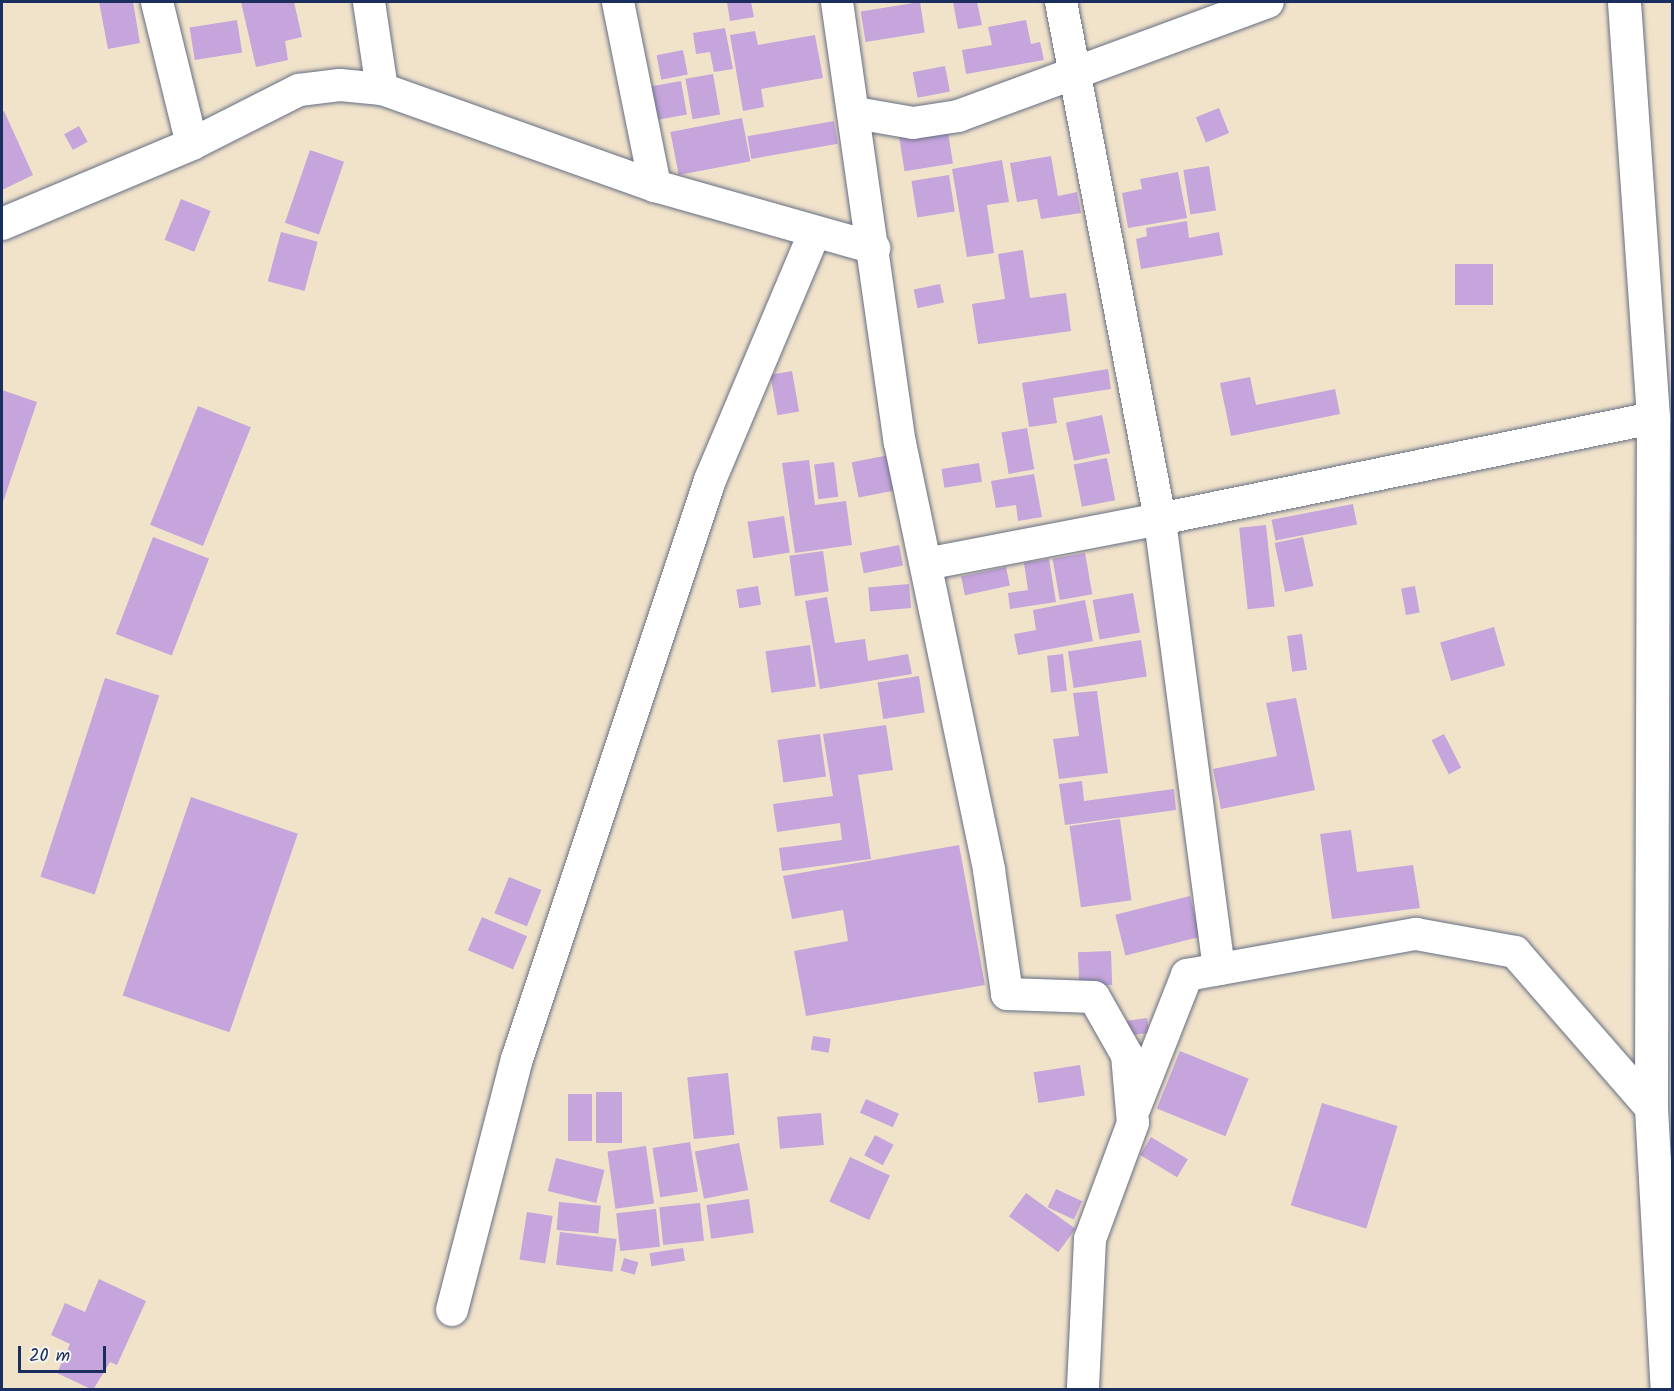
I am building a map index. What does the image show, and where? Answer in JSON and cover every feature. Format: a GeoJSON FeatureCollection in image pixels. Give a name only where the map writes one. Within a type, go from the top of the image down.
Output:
{"type":"FeatureCollection","features":[{"type":"Feature","properties":{"kind":"main road"},"geometry":{"type":"LineString","coordinates":[[1624,2],[1653,418],[1651,1108],[1667,1389]]}},
{"type":"Feature","properties":{"kind":"street"},"geometry":{"type":"LineString","coordinates":[[157,2],[192,144]]}},
{"type":"Feature","properties":{"kind":"street"},"geometry":{"type":"LineString","coordinates":[[369,2],[382,89]]}},
{"type":"Feature","properties":{"kind":"street"},"geometry":{"type":"LineString","coordinates":[[618,2],[655,186]]}},
{"type":"Feature","properties":{"kind":"street"},"geometry":{"type":"LineString","coordinates":[[837,2],[856,113],[900,443],[989,870],[1008,994],[1094,997],[1127,1055],[1132,1113]]}},
{"type":"Feature","properties":{"kind":"street"},"geometry":{"type":"LineString","coordinates":[[1061,2],[1071,74],[1160,519],[1219,969]]}},
{"type":"Feature","properties":{"kind":"street"},"geometry":{"type":"LineString","coordinates":[[856,113],[913,123],[958,116],[1268,2]]}},
{"type":"Feature","properties":{"kind":"street"},"geometry":{"type":"LineString","coordinates":[[2,224],[192,144],[299,90],[340,85],[382,89],[655,186],[874,248]]}},
{"type":"Feature","properties":{"kind":"street"},"geometry":{"type":"LineString","coordinates":[[452,1310],[517,1059],[710,480],[815,232]]}},
{"type":"Feature","properties":{"kind":"street"},"geometry":{"type":"LineString","coordinates":[[926,564],[1160,519],[1653,418]]}},
{"type":"Feature","properties":{"kind":"street"},"geometry":{"type":"LineString","coordinates":[[1083,1389],[1090,1239],[1132,1113],[1187,975],[1416,934],[1515,952],[1651,1108]]}},
{"type":"Feature","properties":{"kind":"building"},"geometry":{"type":"Polygon","coordinates":[[[99,2],[133,2],[140,43],[108,49],[99,2]]]}},
{"type":"Feature","properties":{"kind":"building"},"geometry":{"type":"Polygon","coordinates":[[[241,2],[294,2],[302,37],[285,41],[288,60],[256,67],[241,2]]]}},
{"type":"Feature","properties":{"kind":"building"},"geometry":{"type":"Polygon","coordinates":[[[727,2],[751,2],[754,17],[730,21],[727,2]]]}},
{"type":"Feature","properties":{"kind":"building"},"geometry":{"type":"Polygon","coordinates":[[[920,2],[925,33],[866,42],[861,11],[920,2]]]}},
{"type":"Feature","properties":{"kind":"building"},"geometry":{"type":"Polygon","coordinates":[[[953,2],[977,2],[982,25],[958,29],[953,2]]]}},
{"type":"Feature","properties":{"kind":"building"},"geometry":{"type":"Polygon","coordinates":[[[237,20],[242,53],[195,60],[190,28],[237,20]]]}},
{"type":"Feature","properties":{"kind":"building"},"geometry":{"type":"Polygon","coordinates":[[[1026,20],[1031,44],[1040,42],[1044,60],[966,74],[962,50],[992,45],[988,27],[1026,20]]]}},
{"type":"Feature","properties":{"kind":"building"},"geometry":{"type":"Polygon","coordinates":[[[725,28],[733,69],[714,72],[710,52],[696,54],[693,33],[725,28]]]}},
{"type":"Feature","properties":{"kind":"building"},"geometry":{"type":"Polygon","coordinates":[[[755,31],[758,45],[815,35],[823,78],[761,89],[764,107],[743,111],[730,35],[755,31]]]}},
{"type":"Feature","properties":{"kind":"building"},"geometry":{"type":"Polygon","coordinates":[[[683,50],[688,75],[661,80],[656,55],[683,50]]]}},
{"type":"Feature","properties":{"kind":"building"},"geometry":{"type":"Polygon","coordinates":[[[945,66],[950,92],[918,98],[913,72],[945,66]]]}},
{"type":"Feature","properties":{"kind":"building"},"geometry":{"type":"Polygon","coordinates":[[[713,74],[720,114],[693,119],[685,79],[713,74]]]}},
{"type":"Feature","properties":{"kind":"building"},"geometry":{"type":"Polygon","coordinates":[[[681,81],[687,114],[653,120],[648,87],[681,81]]]}},
{"type":"Feature","properties":{"kind":"building"},"geometry":{"type":"Polygon","coordinates":[[[1219,108],[1229,133],[1206,142],[1196,117],[1219,108]]]}},
{"type":"Feature","properties":{"kind":"building"},"geometry":{"type":"Polygon","coordinates":[[[4,111],[33,175],[2,190],[2,112],[4,111]]]}},
{"type":"Feature","properties":{"kind":"building"},"geometry":{"type":"Polygon","coordinates":[[[742,118],[750,161],[679,175],[670,132],[742,118]]]}},
{"type":"Feature","properties":{"kind":"building"},"geometry":{"type":"Polygon","coordinates":[[[834,121],[838,144],[751,159],[747,136],[834,121]]]}},
{"type":"Feature","properties":{"kind":"building"},"geometry":{"type":"Polygon","coordinates":[[[79,126],[88,142],[73,150],[64,134],[79,126]]]}},
{"type":"Feature","properties":{"kind":"building"},"geometry":{"type":"Polygon","coordinates":[[[947,126],[953,164],[905,171],[899,134],[947,126]]]}},
{"type":"Feature","properties":{"kind":"building"},"geometry":{"type":"Polygon","coordinates":[[[310,150],[344,162],[319,235],[285,223],[310,150]]]}},
{"type":"Feature","properties":{"kind":"building"},"geometry":{"type":"Polygon","coordinates":[[[1051,156],[1058,196],[1077,192],[1081,213],[1041,219],[1037,199],[1017,202],[1010,163],[1051,156]]]}},
{"type":"Feature","properties":{"kind":"building"},"geometry":{"type":"Polygon","coordinates":[[[1002,160],[1009,202],[987,205],[994,253],[967,257],[952,169],[1002,160]]]}},
{"type":"Feature","properties":{"kind":"building"},"geometry":{"type":"Polygon","coordinates":[[[1209,166],[1216,210],[1190,215],[1183,170],[1209,166]]]}},
{"type":"Feature","properties":{"kind":"building"},"geometry":{"type":"Polygon","coordinates":[[[1178,172],[1187,218],[1128,228],[1122,193],[1142,189],[1140,179],[1178,172]]]}},
{"type":"Feature","properties":{"kind":"building"},"geometry":{"type":"Polygon","coordinates":[[[949,175],[955,212],[917,217],[911,181],[949,175]]]}},
{"type":"Feature","properties":{"kind":"building"},"geometry":{"type":"Polygon","coordinates":[[[181,199],[211,211],[194,252],[165,240],[181,199]]]}},
{"type":"Feature","properties":{"kind":"building"},"geometry":{"type":"Polygon","coordinates":[[[1187,221],[1189,238],[1219,232],[1223,255],[1141,269],[1136,239],[1147,236],[1146,228],[1187,221]]]}},
{"type":"Feature","properties":{"kind":"building"},"geometry":{"type":"Polygon","coordinates":[[[281,232],[318,242],[305,291],[268,281],[281,232]]]}},
{"type":"Feature","properties":{"kind":"building"},"geometry":{"type":"Polygon","coordinates":[[[1023,250],[1030,298],[1066,293],[1071,331],[978,344],[972,304],[1005,299],[998,254],[1023,250]]]}},
{"type":"Feature","properties":{"kind":"building"},"geometry":{"type":"Polygon","coordinates":[[[1455,264],[1493,264],[1493,305],[1455,305],[1455,264]]]}},
{"type":"Feature","properties":{"kind":"building"},"geometry":{"type":"Polygon","coordinates":[[[940,284],[944,303],[918,308],[914,290],[940,284]]]}},
{"type":"Feature","properties":{"kind":"building"},"geometry":{"type":"Polygon","coordinates":[[[1108,369],[1111,389],[1053,398],[1057,423],[1029,427],[1022,383],[1108,369]]]}},
{"type":"Feature","properties":{"kind":"building"},"geometry":{"type":"Polygon","coordinates":[[[792,371],[799,411],[777,415],[770,375],[792,371]]]}},
{"type":"Feature","properties":{"kind":"building"},"geometry":{"type":"Polygon","coordinates":[[[1250,377],[1256,405],[1335,389],[1340,414],[1231,436],[1220,383],[1250,377]]]}},
{"type":"Feature","properties":{"kind":"building"},"geometry":{"type":"Polygon","coordinates":[[[2,390],[37,402],[2,505],[2,390]]]}},
{"type":"Feature","properties":{"kind":"building"},"geometry":{"type":"Polygon","coordinates":[[[198,406],[251,427],[203,546],[150,525],[198,406]]]}},
{"type":"Feature","properties":{"kind":"building"},"geometry":{"type":"Polygon","coordinates":[[[1102,415],[1110,453],[1074,461],[1066,423],[1102,415]]]}},
{"type":"Feature","properties":{"kind":"building"},"geometry":{"type":"Polygon","coordinates":[[[1027,428],[1034,469],[1009,474],[1001,433],[1027,428]]]}},
{"type":"Feature","properties":{"kind":"building"},"geometry":{"type":"Polygon","coordinates":[[[889,455],[896,490],[859,498],[852,462],[889,455]]]}},
{"type":"Feature","properties":{"kind":"building"},"geometry":{"type":"Polygon","coordinates":[[[1107,458],[1115,500],[1082,507],[1074,464],[1107,458]]]}},
{"type":"Feature","properties":{"kind":"building"},"geometry":{"type":"Polygon","coordinates":[[[809,460],[815,505],[846,501],[852,545],[795,553],[782,463],[809,460]]]}},
{"type":"Feature","properties":{"kind":"building"},"geometry":{"type":"Polygon","coordinates":[[[834,462],[838,497],[818,499],[814,464],[834,462]]]}},
{"type":"Feature","properties":{"kind":"building"},"geometry":{"type":"Polygon","coordinates":[[[979,463],[982,482],[944,488],[941,469],[979,463]]]}},
{"type":"Feature","properties":{"kind":"building"},"geometry":{"type":"Polygon","coordinates":[[[1034,474],[1042,517],[1018,521],[1016,505],[996,508],[991,481],[1034,474]]]}},
{"type":"Feature","properties":{"kind":"building"},"geometry":{"type":"Polygon","coordinates":[[[1353,504],[1357,525],[1276,540],[1272,520],[1353,504]]]}},
{"type":"Feature","properties":{"kind":"building"},"geometry":{"type":"Polygon","coordinates":[[[784,516],[790,553],[753,558],[747,522],[784,516]]]}},
{"type":"Feature","properties":{"kind":"building"},"geometry":{"type":"Polygon","coordinates":[[[1266,525],[1275,607],[1248,609],[1239,528],[1266,525]]]}},
{"type":"Feature","properties":{"kind":"building"},"geometry":{"type":"Polygon","coordinates":[[[153,537],[209,559],[172,656],[116,634],[153,537]]]}},
{"type":"Feature","properties":{"kind":"building"},"geometry":{"type":"Polygon","coordinates":[[[1303,537],[1313,586],[1285,592],[1275,543],[1303,537]]]}},
{"type":"Feature","properties":{"kind":"building"},"geometry":{"type":"Polygon","coordinates":[[[899,545],[903,566],[864,573],[860,553],[899,545]]]}},
{"type":"Feature","properties":{"kind":"building"},"geometry":{"type":"Polygon","coordinates":[[[823,551],[829,592],[795,596],[789,556],[823,551]]]}},
{"type":"Feature","properties":{"kind":"building"},"geometry":{"type":"Polygon","coordinates":[[[1085,553],[1092,594],[1060,600],[1053,559],[1085,553]]]}},
{"type":"Feature","properties":{"kind":"building"},"geometry":{"type":"Polygon","coordinates":[[[1049,559],[1056,602],[1010,609],[1008,593],[1028,590],[1024,563],[1049,559]]]}},
{"type":"Feature","properties":{"kind":"building"},"geometry":{"type":"Polygon","coordinates":[[[1006,567],[1010,586],[965,595],[961,577],[1006,567]]]}},
{"type":"Feature","properties":{"kind":"building"},"geometry":{"type":"Polygon","coordinates":[[[909,584],[911,608],[870,611],[868,588],[909,584]]]}},
{"type":"Feature","properties":{"kind":"building"},"geometry":{"type":"Polygon","coordinates":[[[758,586],[761,605],[739,608],[736,589],[758,586]]]}},
{"type":"Feature","properties":{"kind":"building"},"geometry":{"type":"Polygon","coordinates":[[[1415,586],[1420,613],[1406,615],[1401,588],[1415,586]]]}},
{"type":"Feature","properties":{"kind":"building"},"geometry":{"type":"Polygon","coordinates":[[[1133,593],[1140,632],[1100,640],[1093,600],[1133,593]]]}},
{"type":"Feature","properties":{"kind":"building"},"geometry":{"type":"Polygon","coordinates":[[[827,597],[835,643],[865,639],[868,661],[908,654],[912,674],[820,689],[805,601],[827,597]]]}},
{"type":"Feature","properties":{"kind":"building"},"geometry":{"type":"Polygon","coordinates":[[[1085,600],[1093,641],[1018,655],[1014,634],[1036,630],[1033,610],[1085,600]]]}},
{"type":"Feature","properties":{"kind":"building"},"geometry":{"type":"Polygon","coordinates":[[[1494,627],[1505,665],[1451,681],[1440,642],[1494,627]]]}},
{"type":"Feature","properties":{"kind":"building"},"geometry":{"type":"Polygon","coordinates":[[[1302,634],[1307,670],[1292,672],[1287,636],[1302,634]]]}},
{"type":"Feature","properties":{"kind":"building"},"geometry":{"type":"Polygon","coordinates":[[[1141,640],[1147,677],[1074,688],[1068,652],[1141,640]]]}},
{"type":"Feature","properties":{"kind":"building"},"geometry":{"type":"Polygon","coordinates":[[[810,645],[816,687],[771,693],[765,651],[810,645]]]}},
{"type":"Feature","properties":{"kind":"building"},"geometry":{"type":"Polygon","coordinates":[[[1063,654],[1067,691],[1051,692],[1047,656],[1063,654]]]}},
{"type":"Feature","properties":{"kind":"building"},"geometry":{"type":"Polygon","coordinates":[[[919,676],[925,713],[883,719],[878,683],[919,676]]]}},
{"type":"Feature","properties":{"kind":"building"},"geometry":{"type":"Polygon","coordinates":[[[105,678],[159,696],[95,894],[40,877],[105,678]]]}},
{"type":"Feature","properties":{"kind":"building"},"geometry":{"type":"Polygon","coordinates":[[[1097,691],[1108,773],[1059,779],[1053,739],[1079,736],[1073,693],[1097,691]]]}},
{"type":"Feature","properties":{"kind":"building"},"geometry":{"type":"Polygon","coordinates":[[[1296,698],[1315,790],[1221,809],[1213,769],[1277,756],[1266,703],[1296,698]]]}},
{"type":"Feature","properties":{"kind":"building"},"geometry":{"type":"Polygon","coordinates":[[[886,725],[893,770],[858,775],[871,859],[782,871],[779,848],[842,840],[840,823],[777,832],[773,804],[833,796],[823,734],[886,725]]]}},
{"type":"Feature","properties":{"kind":"building"},"geometry":{"type":"Polygon","coordinates":[[[820,734],[826,777],[783,783],[777,740],[820,734]]]}},
{"type":"Feature","properties":{"kind":"building"},"geometry":{"type":"Polygon","coordinates":[[[1444,734],[1461,768],[1449,774],[1432,740],[1444,734]]]}},
{"type":"Feature","properties":{"kind":"building"},"geometry":{"type":"Polygon","coordinates":[[[1082,781],[1084,801],[1174,789],[1176,810],[1065,825],[1059,784],[1082,781]]]}},
{"type":"Feature","properties":{"kind":"building"},"geometry":{"type":"Polygon","coordinates":[[[191,797],[298,834],[229,1032],[123,996],[191,797]]]}},
{"type":"Feature","properties":{"kind":"building"},"geometry":{"type":"Polygon","coordinates":[[[1120,819],[1131,900],[1081,907],[1069,826],[1120,819]]]}},
{"type":"Feature","properties":{"kind":"building"},"geometry":{"type":"Polygon","coordinates":[[[1351,830],[1357,872],[1413,865],[1420,908],[1332,919],[1320,834],[1351,830]]]}},
{"type":"Feature","properties":{"kind":"building"},"geometry":{"type":"Polygon","coordinates":[[[959,845],[985,985],[806,1016],[794,951],[848,941],[843,910],[792,919],[783,876],[959,845]]]}},
{"type":"Feature","properties":{"kind":"building"},"geometry":{"type":"Polygon","coordinates":[[[509,877],[541,890],[527,926],[494,913],[509,877]]]}},
{"type":"Feature","properties":{"kind":"building"},"geometry":{"type":"Polygon","coordinates":[[[1190,896],[1200,937],[1125,955],[1115,915],[1190,896]]]}},
{"type":"Feature","properties":{"kind":"building"},"geometry":{"type":"Polygon","coordinates":[[[482,917],[527,936],[513,969],[468,950],[482,917]]]}},
{"type":"Feature","properties":{"kind":"building"},"geometry":{"type":"Polygon","coordinates":[[[1111,951],[1112,985],[1079,986],[1078,952],[1111,951]]]}},
{"type":"Feature","properties":{"kind":"building"},"geometry":{"type":"Polygon","coordinates":[[[1147,1018],[1149,1033],[1121,1037],[1119,1022],[1147,1018]]]}},
{"type":"Feature","properties":{"kind":"building"},"geometry":{"type":"Polygon","coordinates":[[[813,1036],[831,1039],[829,1053],[811,1050],[813,1036]]]}},
{"type":"Feature","properties":{"kind":"building"},"geometry":{"type":"Polygon","coordinates":[[[1180,1051],[1249,1079],[1225,1136],[1157,1108],[1180,1051]]]}},
{"type":"Feature","properties":{"kind":"building"},"geometry":{"type":"Polygon","coordinates":[[[1080,1065],[1085,1096],[1038,1103],[1034,1072],[1080,1065]]]}},
{"type":"Feature","properties":{"kind":"building"},"geometry":{"type":"Polygon","coordinates":[[[728,1073],[734,1135],[694,1139],[687,1077],[728,1073]]]}},
{"type":"Feature","properties":{"kind":"building"},"geometry":{"type":"Polygon","coordinates":[[[596,1092],[622,1092],[622,1143],[596,1143],[596,1092]]]}},
{"type":"Feature","properties":{"kind":"building"},"geometry":{"type":"Polygon","coordinates":[[[568,1094],[592,1094],[592,1141],[568,1141],[568,1094]]]}},
{"type":"Feature","properties":{"kind":"building"},"geometry":{"type":"Polygon","coordinates":[[[866,1099],[899,1114],[893,1127],[860,1113],[866,1099]]]}},
{"type":"Feature","properties":{"kind":"building"},"geometry":{"type":"Polygon","coordinates":[[[1322,1103],[1398,1126],[1366,1228],[1291,1205],[1322,1103]]]}},
{"type":"Feature","properties":{"kind":"building"},"geometry":{"type":"Polygon","coordinates":[[[821,1113],[824,1145],[780,1149],[777,1117],[821,1113]]]}},
{"type":"Feature","properties":{"kind":"building"},"geometry":{"type":"Polygon","coordinates":[[[875,1135],[894,1145],[883,1165],[864,1155],[875,1135]]]}},
{"type":"Feature","properties":{"kind":"building"},"geometry":{"type":"Polygon","coordinates":[[[1151,1137],[1188,1159],[1177,1177],[1140,1155],[1151,1137]]]}},
{"type":"Feature","properties":{"kind":"building"},"geometry":{"type":"Polygon","coordinates":[[[690,1142],[698,1191],[660,1197],[652,1148],[690,1142]]]}},
{"type":"Feature","properties":{"kind":"building"},"geometry":{"type":"Polygon","coordinates":[[[739,1143],[748,1190],[704,1199],[695,1152],[739,1143]]]}},
{"type":"Feature","properties":{"kind":"building"},"geometry":{"type":"Polygon","coordinates":[[[646,1146],[654,1203],[615,1209],[607,1151],[646,1146]]]}},
{"type":"Feature","properties":{"kind":"building"},"geometry":{"type":"Polygon","coordinates":[[[850,1157],[890,1176],[869,1220],[829,1201],[850,1157]]]}},
{"type":"Feature","properties":{"kind":"building"},"geometry":{"type":"Polygon","coordinates":[[[556,1158],[605,1170],[596,1203],[548,1191],[556,1158]]]}},
{"type":"Feature","properties":{"kind":"building"},"geometry":{"type":"Polygon","coordinates":[[[1056,1189],[1082,1201],[1074,1219],[1048,1207],[1056,1189]]]}},
{"type":"Feature","properties":{"kind":"building"},"geometry":{"type":"Polygon","coordinates":[[[1026,1193],[1075,1229],[1058,1252],[1009,1216],[1026,1193]]]}},
{"type":"Feature","properties":{"kind":"building"},"geometry":{"type":"Polygon","coordinates":[[[749,1199],[754,1233],[711,1239],[706,1205],[749,1199]]]}},
{"type":"Feature","properties":{"kind":"building"},"geometry":{"type":"Polygon","coordinates":[[[559,1202],[601,1206],[598,1234],[557,1230],[559,1202]]]}},
{"type":"Feature","properties":{"kind":"building"},"geometry":{"type":"Polygon","coordinates":[[[700,1203],[704,1241],[663,1245],[659,1207],[700,1203]]]}},
{"type":"Feature","properties":{"kind":"building"},"geometry":{"type":"Polygon","coordinates":[[[656,1209],[660,1247],[620,1251],[616,1213],[656,1209]]]}},
{"type":"Feature","properties":{"kind":"building"},"geometry":{"type":"Polygon","coordinates":[[[527,1212],[553,1216],[545,1263],[519,1259],[527,1212]]]}},
{"type":"Feature","properties":{"kind":"building"},"geometry":{"type":"Polygon","coordinates":[[[560,1232],[617,1239],[613,1272],[556,1265],[560,1232]]]}},
{"type":"Feature","properties":{"kind":"building"},"geometry":{"type":"Polygon","coordinates":[[[683,1248],[685,1261],[651,1266],[649,1253],[683,1248]]]}},
{"type":"Feature","properties":{"kind":"building"},"geometry":{"type":"Polygon","coordinates":[[[624,1258],[638,1262],[635,1275],[620,1270],[624,1258]]]}},
{"type":"Feature","properties":{"kind":"building"},"geometry":{"type":"Polygon","coordinates":[[[99,1279],[146,1301],[117,1365],[110,1362],[93,1390],[57,1373],[70,1344],[51,1335],[65,1303],[85,1312],[99,1279]]]}}]}
